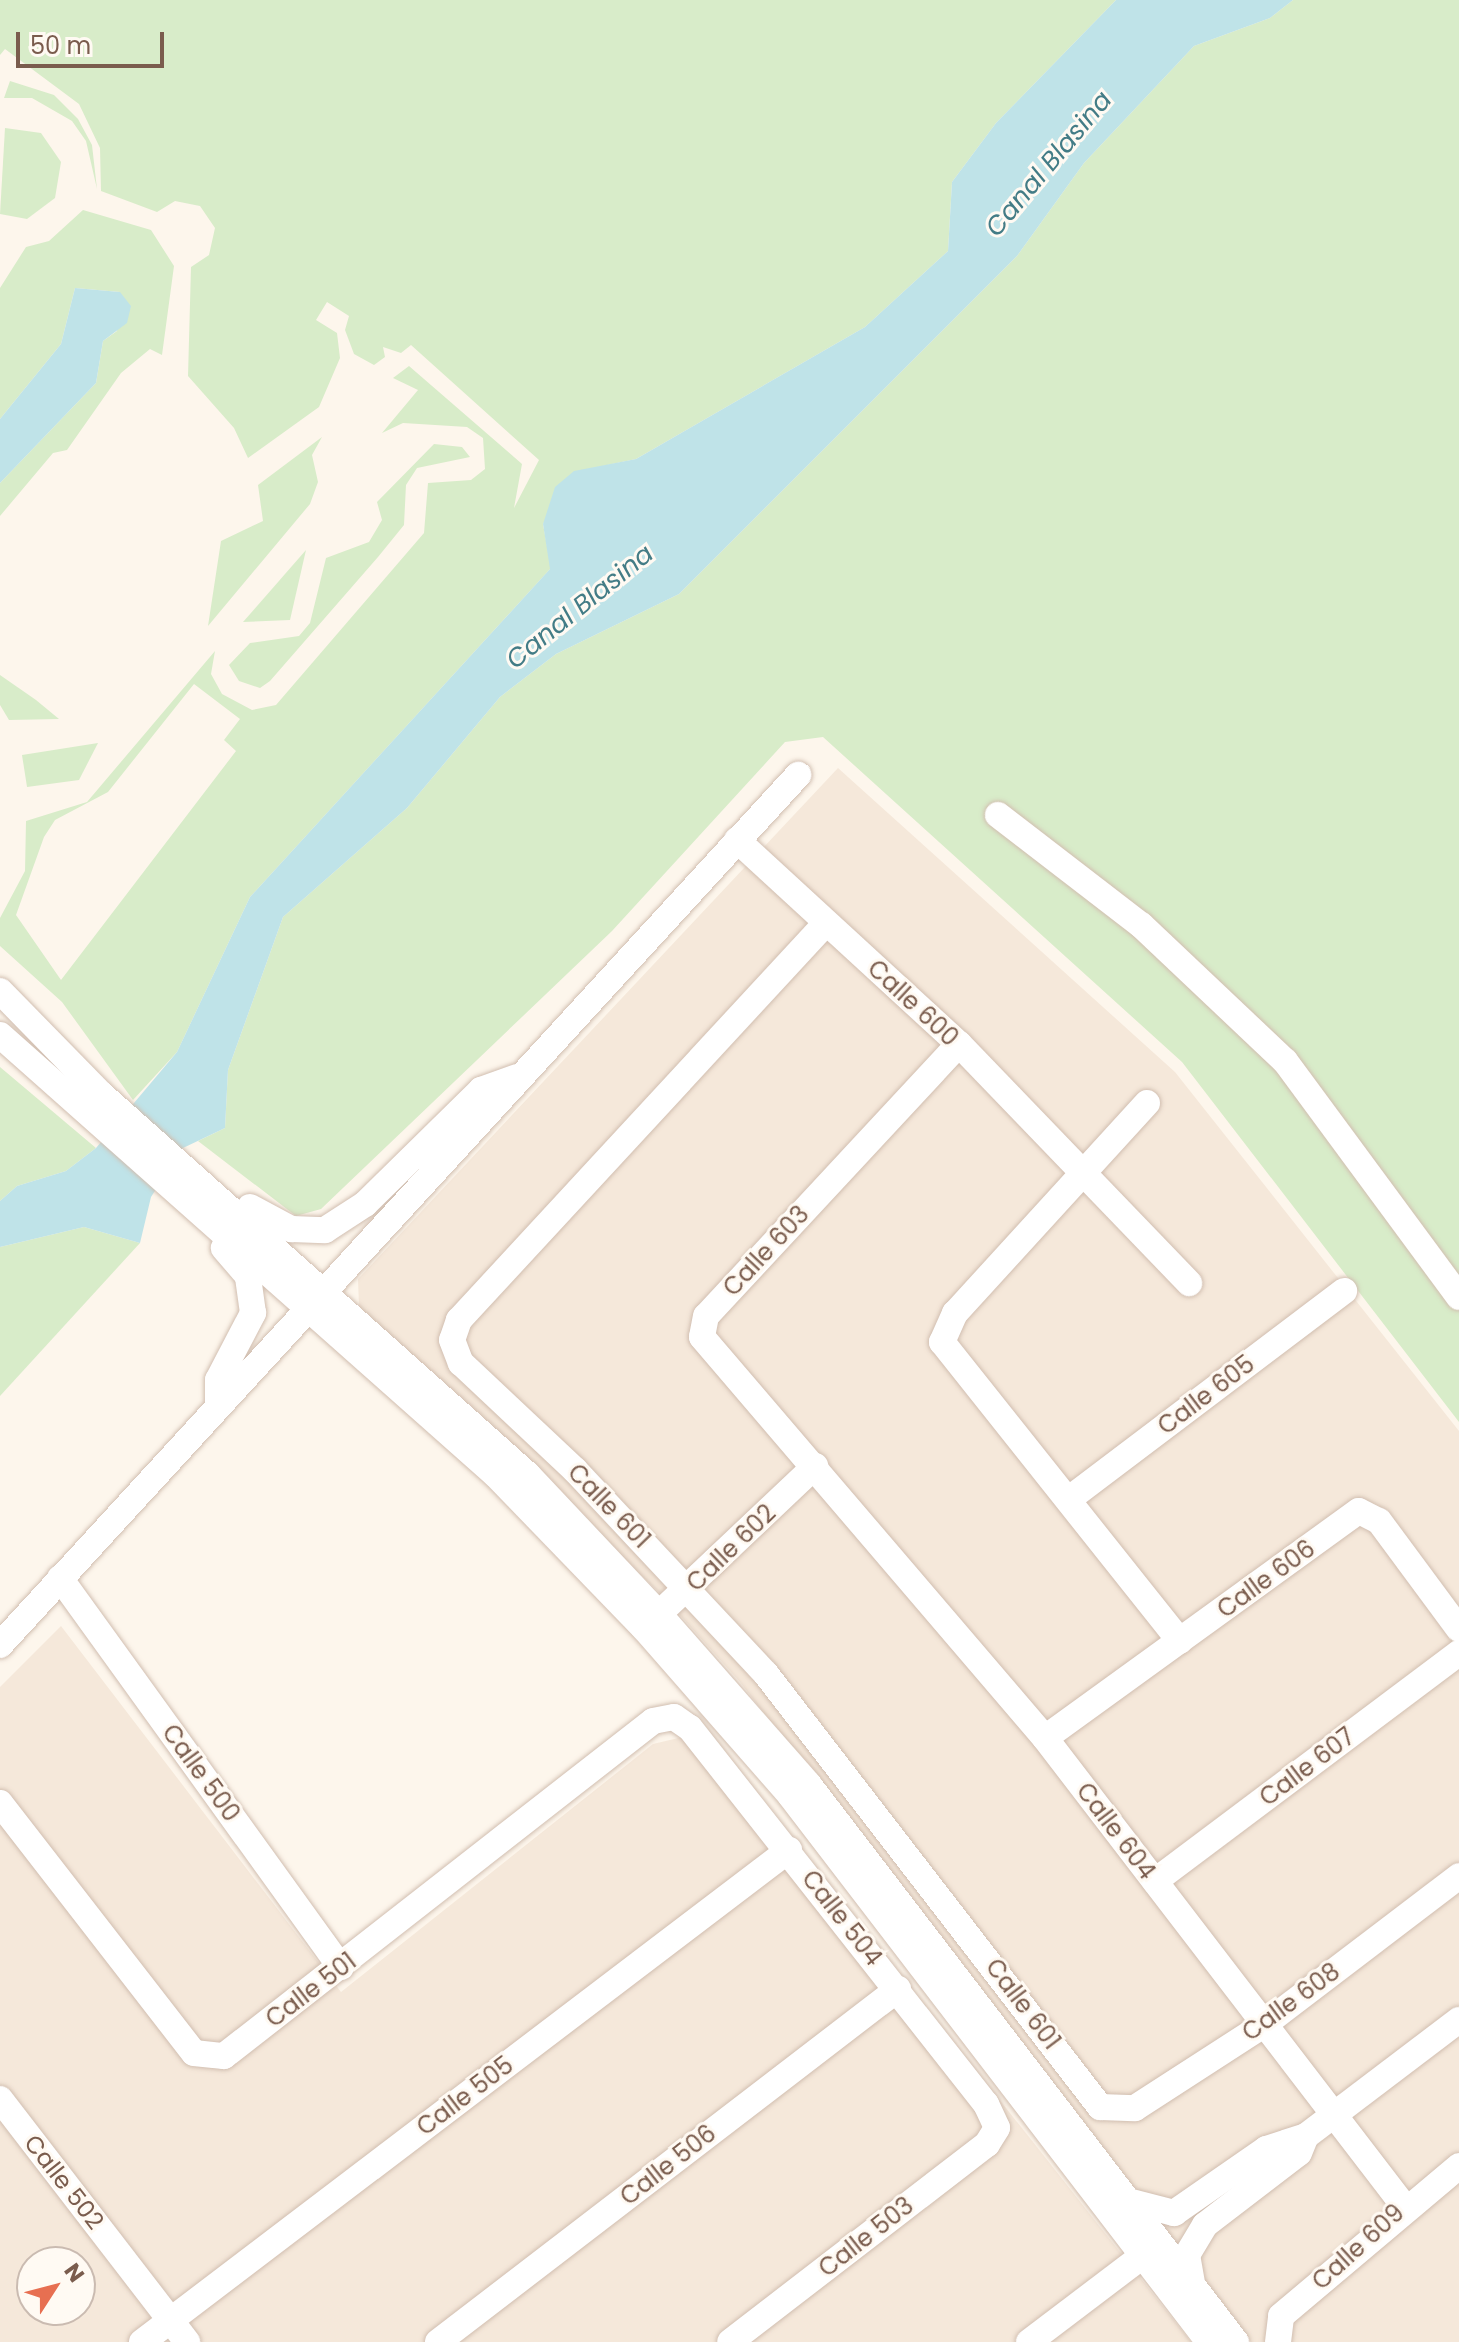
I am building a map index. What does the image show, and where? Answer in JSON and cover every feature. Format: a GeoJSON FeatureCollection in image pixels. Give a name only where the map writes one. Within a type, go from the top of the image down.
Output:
{"type":"FeatureCollection","features":[{"type":"Feature","properties":{"kind":"street"},"geometry":{"type":"LineString","coordinates":[[0,1645],[798,775]]}},
{"type":"Feature","properties":{"kind":"street"},"geometry":{"type":"LineString","coordinates":[[998,815],[1141,925],[1285,1061],[1459,1297]]}},
{"type":"Feature","properties":{"kind":"street","name":"Calle 600"},"geometry":{"type":"LineString","coordinates":[[737,840],[959,1044],[1189,1283]]}},
{"type":"Feature","properties":{"kind":"street","name":"Calle 601"},"geometry":{"type":"LineString","coordinates":[[826,923],[459,1320],[452,1340],[461,1363],[689,1589],[943,1896],[1100,2107],[1115,2113]]}},
{"type":"Feature","properties":{"kind":"street"},"geometry":{"type":"LineString","coordinates":[[0,991],[94,1105]]}},
{"type":"Feature","properties":{"kind":"street"},"geometry":{"type":"LineString","coordinates":[[0,1035],[94,1105],[528,1475],[652,1621],[809,1785],[905,1925],[1151,2249],[1193,2287],[1236,2342]]}},
{"type":"Feature","properties":{"kind":"street","name":"Calle 603"},"geometry":{"type":"LineString","coordinates":[[815,1466],[713,1358],[702,1337],[706,1316],[959,1044]]}},
{"type":"Feature","properties":{"kind":"street"},"geometry":{"type":"LineString","coordinates":[[210,1203],[233,1194],[291,1229],[325,1230],[365,1204],[481,1090],[519,1076]]}},
{"type":"Feature","properties":{"kind":"street"},"geometry":{"type":"LineString","coordinates":[[1147,1103],[955,1313],[942,1342],[1180,1641]]}},
{"type":"Feature","properties":{"kind":"street"},"geometry":{"type":"LineString","coordinates":[[210,1203],[248,1276],[253,1296],[245,1336],[218,1380],[218,1405]]}},
{"type":"Feature","properties":{"kind":"street","name":"Calle 605"},"geometry":{"type":"LineString","coordinates":[[1069,1499],[1344,1291]]}},
{"type":"Feature","properties":{"kind":"street","name":"Calle 602"},"geometry":{"type":"LineString","coordinates":[[652,1621],[815,1466]]}},
{"type":"Feature","properties":{"kind":"street","name":"Calle 604"},"geometry":{"type":"LineString","coordinates":[[815,1466],[1045,1738],[1404,2206]]}},
{"type":"Feature","properties":{"kind":"street","name":"Calle 606"},"geometry":{"type":"LineString","coordinates":[[1045,1738],[1359,1511],[1379,1521],[1459,1629]]}},
{"type":"Feature","properties":{"kind":"street","name":"Calle 500"},"geometry":{"type":"LineString","coordinates":[[60,1578],[341,1967]]}},
{"type":"Feature","properties":{"kind":"street","name":"Calle 607"},"geometry":{"type":"LineString","coordinates":[[1155,1881],[1459,1653]]}},
{"type":"Feature","properties":{"kind":"street","name":"Calle 501"},"geometry":{"type":"LineString","coordinates":[[0,1803],[194,2053],[224,2056],[653,1721],[674,1717]]}},
{"type":"Feature","properties":{"kind":"street","name":"Calle 504"},"geometry":{"type":"LineString","coordinates":[[674,1717],[789,1850],[898,1989],[997,2128]]}},
{"type":"Feature","properties":{"kind":"street","name":"Calle 505"},"geometry":{"type":"LineString","coordinates":[[142,2342],[789,1850]]}},
{"type":"Feature","properties":{"kind":"street","name":"Calle 608"},"geometry":{"type":"LineString","coordinates":[[1115,2113],[1135,2108],[1265,2024],[1459,1876]]}},
{"type":"Feature","properties":{"kind":"street"},"geometry":{"type":"LineString","coordinates":[[905,1925],[943,1896]]}},
{"type":"Feature","properties":{"kind":"street"},"geometry":{"type":"LineString","coordinates":[[905,1925],[1125,2199],[1151,2249],[1209,2342]]}},
{"type":"Feature","properties":{"kind":"street","name":"Calle 506"},"geometry":{"type":"LineString","coordinates":[[438,2342],[898,1989]]}},
{"type":"Feature","properties":{"kind":"street"},"geometry":{"type":"LineString","coordinates":[[1125,2199],[1174,2213],[1266,2149],[1306,2136],[1459,2020]]}},
{"type":"Feature","properties":{"kind":"street","name":"Calle 502"},"geometry":{"type":"LineString","coordinates":[[0,2099],[187,2342]]}},
{"type":"Feature","properties":{"kind":"street","name":"Calle 503"},"geometry":{"type":"LineString","coordinates":[[730,2342],[987,2144],[997,2128]]}},
{"type":"Feature","properties":{"kind":"street"},"geometry":{"type":"LineString","coordinates":[[1193,2287],[1192,2240],[1299,2153],[1306,2136]]}},
{"type":"Feature","properties":{"kind":"street","name":"Calle 609"},"geometry":{"type":"LineString","coordinates":[[1278,2342],[1281,2316],[1404,2206],[1459,2166]]}},
{"type":"Feature","properties":{"kind":"street"},"geometry":{"type":"LineString","coordinates":[[1029,2342],[1151,2249]]}},
{"type":"Feature","properties":{"kind":"shaded area"},"geometry":{"type":"Polygon","coordinates":[[[838,768],[1175,1072],[1459,1431],[1459,2342],[1251,2342],[740,1682],[662,1595],[359,1307],[358,1279],[838,768]]]}},
{"type":"Feature","properties":{"kind":"shaded area"},"geometry":{"type":"Polygon","coordinates":[[[61,1626],[341,1992],[653,1744],[708,1731],[1191,2342],[0,2342],[0,1687],[61,1626]]]}},
{"type":"Feature","properties":{"kind":"green space"},"geometry":{"type":"Polygon","coordinates":[[[0,0],[1116,0],[996,123],[952,182],[948,251],[865,327],[636,459],[574,472],[543,524],[551,568],[250,897],[177,1052],[133,1100],[62,1002],[0,946],[0,918],[25,871],[26,821],[87,802],[215,651],[211,674],[222,694],[252,710],[276,705],[424,533],[428,483],[471,480],[485,469],[483,438],[467,427],[403,423],[382,433],[418,390],[393,378],[409,366],[522,464],[514,508],[539,460],[411,345],[401,353],[383,347],[385,357],[374,365],[354,354],[345,330],[349,316],[327,302],[316,320],[337,333],[340,358],[319,407],[248,458],[234,428],[188,376],[191,267],[209,255],[215,228],[200,206],[175,201],[157,212],[101,191],[100,148],[79,104],[5,49],[0,55],[0,0]],[[194,684],[108,792],[55,820],[44,837],[16,915],[61,980],[236,751],[224,740],[240,719],[194,684]]]}},
{"type":"Feature","properties":{"kind":"green space"},"geometry":{"type":"Polygon","coordinates":[[[1293,0],[1459,0],[1459,1422],[1182,1062],[823,737],[785,742],[612,931],[321,1209],[296,1216],[198,1141],[225,1128],[228,1070],[283,917],[407,808],[500,697],[556,654],[679,594],[1017,256],[1084,163],[1194,46],[1270,18],[1293,0]]]}},
{"type":"Feature","properties":{"kind":"green space"},"geometry":{"type":"Polygon","coordinates":[[[10,81],[54,95],[78,119],[92,145],[97,189],[86,141],[72,121],[32,98],[4,98],[10,81]]]}},
{"type":"Feature","properties":{"kind":"green space"},"geometry":{"type":"Polygon","coordinates":[[[5,128],[41,133],[61,162],[55,198],[27,219],[0,214],[5,128]]]}},
{"type":"Feature","properties":{"kind":"green space"},"geometry":{"type":"Polygon","coordinates":[[[83,210],[151,230],[174,266],[162,355],[150,349],[121,373],[67,450],[53,453],[0,516],[0,483],[96,383],[103,341],[117,331],[120,292],[75,288],[61,344],[0,419],[0,288],[26,247],[49,241],[83,210]]]}},
{"type":"Feature","properties":{"kind":"green space"},"geometry":{"type":"Polygon","coordinates":[[[322,437],[312,455],[318,482],[310,504],[208,626],[221,541],[263,521],[258,485],[322,437]]]}},
{"type":"Feature","properties":{"kind":"green space"},"geometry":{"type":"Polygon","coordinates":[[[434,444],[462,447],[470,457],[417,468],[406,485],[404,525],[378,557],[270,681],[260,688],[239,681],[229,665],[250,643],[299,636],[310,623],[326,558],[369,542],[382,520],[377,502],[434,444]]]}},
{"type":"Feature","properties":{"kind":"green space"},"geometry":{"type":"Polygon","coordinates":[[[306,550],[290,620],[243,622],[306,550]]]}},
{"type":"Feature","properties":{"kind":"green space"},"geometry":{"type":"Polygon","coordinates":[[[0,675],[59,719],[9,720],[0,705],[0,675]]]}},
{"type":"Feature","properties":{"kind":"green space"},"geometry":{"type":"Polygon","coordinates":[[[98,743],[79,780],[27,787],[22,755],[98,743]]]}},
{"type":"Feature","properties":{"kind":"green space"},"geometry":{"type":"Polygon","coordinates":[[[0,1067],[96,1148],[66,1171],[17,1186],[0,1201],[0,1067]]]}},
{"type":"Feature","properties":{"kind":"green space"},"geometry":{"type":"Polygon","coordinates":[[[84,1227],[140,1243],[0,1396],[0,1247],[84,1227]]]}},
{"type":"Feature","properties":{"kind":"water","name":"Canal Blasina"},"geometry":{"type":"Polygon","coordinates":[[[1116,0],[1293,0],[1270,18],[1194,46],[1084,163],[1017,256],[679,594],[556,654],[500,697],[407,808],[283,917],[228,1070],[225,1128],[183,1148],[151,1197],[140,1243],[84,1227],[0,1247],[0,1201],[17,1186],[66,1171],[96,1148],[177,1052],[250,897],[550,569],[543,524],[555,487],[574,471],[636,459],[865,327],[948,251],[952,182],[996,123],[1116,0]]]}},
{"type":"Feature","properties":{"kind":"water"},"geometry":{"type":"Polygon","coordinates":[[[75,288],[120,292],[131,306],[127,323],[103,341],[96,383],[0,483],[0,419],[61,344],[75,288]]]}}]}
